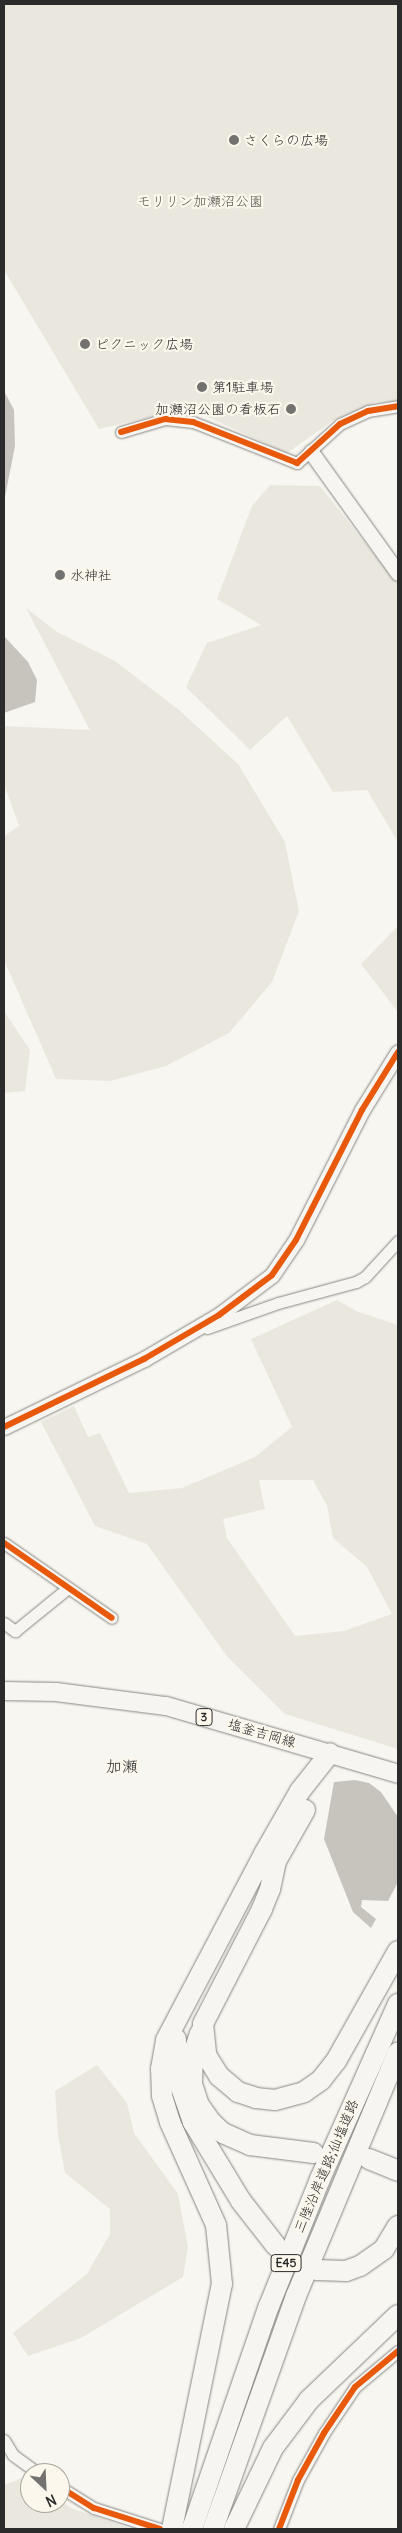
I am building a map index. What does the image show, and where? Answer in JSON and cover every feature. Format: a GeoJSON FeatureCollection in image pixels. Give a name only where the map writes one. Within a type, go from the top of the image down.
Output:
{"type":"FeatureCollection","features":[{"type":"Feature","properties":{"kind":"highway"},"geometry":{"type":"LineString","coordinates":[[172,2529],[222,2284],[216,2225],[170,2122],[162,2096],[161,2069],[166,2040],[264,1854],[300,1791],[330,1753]]}},
{"type":"Feature","properties":{"kind":"highway"},"geometry":{"type":"LineString","coordinates":[[313,2153],[250,2145],[223,2133],[210,2120],[199,2104],[192,2084],[192,2055],[203,2024],[262,1909],[270,1890],[276,1861],[313,1796],[330,1753]]}},
{"type":"Feature","properties":{"kind":"highway"},"geometry":{"type":"LineString","coordinates":[[203,2024],[206,2055],[219,2076],[238,2092],[275,2100],[304,2092],[321,2080],[336,2061],[398,1951]]}},
{"type":"Feature","properties":{"kind":"highway","name":"三陸沿岸道路;仙塩道路"},"geometry":{"type":"LineString","coordinates":[[192,2529],[269,2306],[324,2170],[398,2004]]}},
{"type":"Feature","properties":{"kind":"highway"},"geometry":{"type":"LineString","coordinates":[[181,2013],[174,2046],[182,2096],[220,2169],[276,2246]]}},
{"type":"Feature","properties":{"kind":"highway","name":"三陸沿岸道路;仙塩道路"},"geometry":{"type":"LineString","coordinates":[[213,2529],[302,2278],[398,2052]]}},
{"type":"Feature","properties":{"kind":"highway"},"geometry":{"type":"LineString","coordinates":[[369,2159],[398,2171]]}},
{"type":"Feature","properties":{"kind":"highway"},"geometry":{"type":"LineString","coordinates":[[316,2270],[346,2271],[360,2266],[384,2249],[398,2226]]}},
{"type":"Feature","properties":{"kind":"highway"},"geometry":{"type":"LineString","coordinates":[[234,2529],[272,2448],[309,2400],[398,2315]]}},
{"type":"Feature","properties":{"kind":"main road","name":"塩釜吉岡線"},"geometry":{"type":"LineString","coordinates":[[4,1691],[56,1692],[166,1706],[398,1774]]}},
{"type":"Feature","properties":{"kind":"street"},"geometry":{"type":"LineString","coordinates":[[121,432],[165,419],[194,422],[296,463],[311,452],[340,424],[368,411],[398,406]]}},
{"type":"Feature","properties":{"kind":"street"},"geometry":{"type":"LineString","coordinates":[[311,452],[398,573]]}},
{"type":"Feature","properties":{"kind":"street"},"geometry":{"type":"LineString","coordinates":[[4,1427],[85,1390],[186,1334],[245,1298],[272,1275],[296,1240],[362,1110],[398,1052]]}},
{"type":"Feature","properties":{"kind":"street"},"geometry":{"type":"LineString","coordinates":[[186,1334],[278,1303],[356,1282],[365,1277],[398,1241]]}},
{"type":"Feature","properties":{"kind":"street"},"geometry":{"type":"LineString","coordinates":[[4,1543],[112,1618]]}},
{"type":"Feature","properties":{"kind":"street"},"geometry":{"type":"LineString","coordinates":[[4,1623],[15,1631],[68,1588]]}},
{"type":"Feature","properties":{"kind":"street"},"geometry":{"type":"LineString","coordinates":[[279,2529],[298,2480],[324,2433],[355,2387],[398,2351]]}},
{"type":"Feature","properties":{"kind":"street"},"geometry":{"type":"LineString","coordinates":[[4,2440],[13,2455],[24,2463]]}},
{"type":"Feature","properties":{"kind":"street"},"geometry":{"type":"LineString","coordinates":[[70,2493],[94,2508],[147,2527]]}},
{"type":"Feature","properties":{"kind":"green space","name":"モリリン加瀬沼公園"},"geometry":{"type":"Polygon","coordinates":[[[4,4],[398,4],[398,401],[376,402],[334,420],[287,453],[188,408],[99,429],[4,270],[4,4]]]}},
{"type":"Feature","properties":{"kind":"green space"},"geometry":{"type":"Polygon","coordinates":[[[270,485],[320,486],[397,583],[398,842],[367,790],[333,792],[287,716],[250,750],[186,687],[207,643],[261,625],[217,599],[252,506],[270,485]]]}},
{"type":"Feature","properties":{"kind":"green space"},"geometry":{"type":"Polygon","coordinates":[[[26,608],[57,632],[115,661],[179,710],[238,764],[285,842],[299,911],[272,982],[229,1033],[166,1066],[110,1081],[56,1079],[4,960],[4,836],[19,826],[4,784],[4,726],[90,730],[26,608]]]}},
{"type":"Feature","properties":{"kind":"green space"},"geometry":{"type":"Polygon","coordinates":[[[398,926],[398,1012],[361,964],[398,926]]]}},
{"type":"Feature","properties":{"kind":"green space"},"geometry":{"type":"Polygon","coordinates":[[[4,1011],[30,1050],[25,1091],[4,1093],[4,1011]]]}},
{"type":"Feature","properties":{"kind":"green space"},"geometry":{"type":"Polygon","coordinates":[[[337,1300],[356,1311],[398,1325],[398,1749],[285,1714],[226,1655],[147,1544],[95,1526],[41,1422],[74,1406],[88,1437],[100,1433],[129,1493],[182,1488],[255,1457],[292,1427],[251,1339],[337,1300]],[[259,1480],[265,1509],[223,1519],[227,1538],[295,1636],[344,1631],[392,1614],[367,1567],[333,1538],[327,1506],[313,1480],[259,1480]]]}},
{"type":"Feature","properties":{"kind":"green space"},"geometry":{"type":"Polygon","coordinates":[[[97,2065],[127,2103],[134,2133],[178,2194],[188,2247],[183,2277],[81,2338],[28,2356],[13,2333],[87,2274],[110,2234],[110,2209],[65,2173],[58,2135],[55,2091],[97,2065]]]}},
{"type":"Feature","properties":{"kind":"green space"},"geometry":{"type":"Polygon","coordinates":[[[20,2479],[20,2513],[70,2513],[70,2507],[131,2529],[4,2529],[4,2485],[20,2479]]]}},
{"type":"Feature","properties":{"kind":"shaded area"},"geometry":{"type":"Polygon","coordinates":[[[4,391],[14,410],[15,446],[4,502],[4,391]]]}},
{"type":"Feature","properties":{"kind":"shaded area"},"geometry":{"type":"Polygon","coordinates":[[[4,636],[28,662],[37,680],[35,702],[4,713],[4,636]]]}},
{"type":"Feature","properties":{"kind":"shaded area"},"geometry":{"type":"Polygon","coordinates":[[[355,1780],[369,1783],[381,1792],[398,1817],[398,1882],[388,1901],[362,1900],[361,1907],[376,1919],[371,1928],[353,1912],[324,1839],[334,1782],[355,1780]]]}},
{"type":"Feature","properties":{"kind":"cycle path"},"geometry":{"type":"LineString","coordinates":[[121,432],[165,419],[193,422],[297,463],[340,424],[368,411],[398,406]]}},
{"type":"Feature","properties":{"kind":"cycle path"},"geometry":{"type":"LineString","coordinates":[[4,1427],[144,1359],[219,1315],[272,1275],[296,1240],[362,1110],[398,1052]]}},
{"type":"Feature","properties":{"kind":"cycle path"},"geometry":{"type":"LineString","coordinates":[[4,1543],[112,1618]]}},
{"type":"Feature","properties":{"kind":"cycle path"},"geometry":{"type":"LineString","coordinates":[[279,2529],[298,2480],[324,2433],[355,2387],[398,2351]]}},
{"type":"Feature","properties":{"kind":"cycle path"},"geometry":{"type":"LineString","coordinates":[[70,2493],[94,2508],[160,2529]]}},
{"type":"Feature","properties":{"kind":"place","name":"さくらの広場"},"geometry":{"type":"Point","coordinates":[234,140]}},
{"type":"Feature","properties":{"kind":"place","name":"ピクニック広場"},"geometry":{"type":"Point","coordinates":[85,344]}},
{"type":"Feature","properties":{"kind":"place","name":"第1駐車場"},"geometry":{"type":"Point","coordinates":[202,387]}},
{"type":"Feature","properties":{"kind":"place","name":"加瀬沼公園の看板石"},"geometry":{"type":"Point","coordinates":[291,409]}},
{"type":"Feature","properties":{"kind":"place","name":"水神社"},"geometry":{"type":"Point","coordinates":[60,575]}},
{"type":"Feature","properties":{"kind":"district","name":"加瀬"},"geometry":{"type":"Point","coordinates":[122,1766]}}]}
